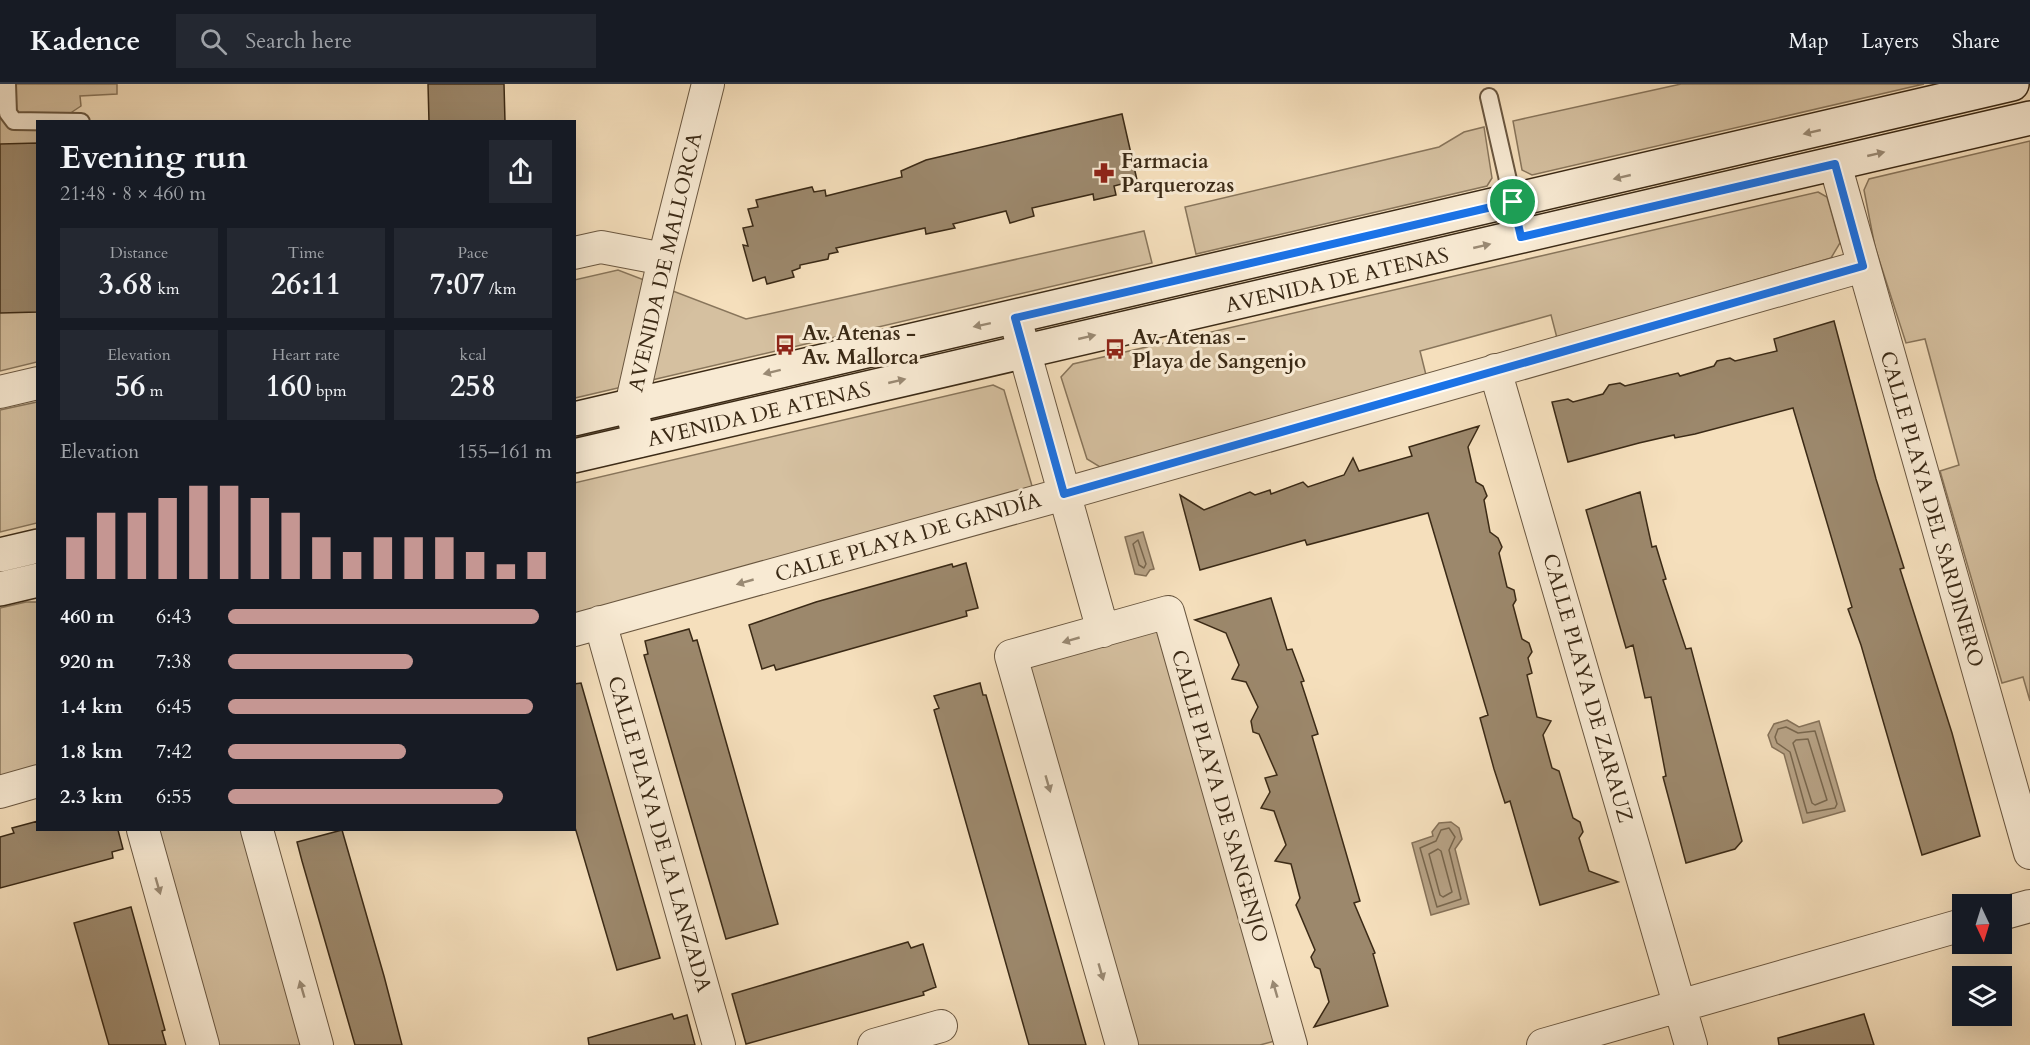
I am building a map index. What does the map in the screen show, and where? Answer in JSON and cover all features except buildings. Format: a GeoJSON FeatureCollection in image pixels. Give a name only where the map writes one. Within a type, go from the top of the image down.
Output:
{"type":"FeatureCollection","features":[{"type":"Feature","properties":{"kind":"main road","name":"AVENIDA DE ATENAS"},"geometry":{"type":"LineString","coordinates":[[576,419],[2012,84]]}},
{"type":"Feature","properties":{"kind":"main road","name":"AVENIDA DE ATENAS"},"geometry":{"type":"LineString","coordinates":[[576,456],[2030,118]]}},
{"type":"Feature","properties":{"kind":"main road"},"geometry":{"type":"LineString","coordinates":[[0,555],[36,546]]}},
{"type":"Feature","properties":{"kind":"main road"},"geometry":{"type":"LineString","coordinates":[[0,589],[36,580]]}},
{"type":"Feature","properties":{"kind":"street","name":"AVENIDA DE MALLORCA"},"geometry":{"type":"LineString","coordinates":[[639,441],[632,406],[664,259],[708,84]]}},
{"type":"Feature","properties":{"kind":"street","name":"CALLE PLAYA DEL SARDINERO"},"geometry":{"type":"LineString","coordinates":[[1835,164],[2030,854]]}},
{"type":"Feature","properties":{"kind":"street"},"geometry":{"type":"LineString","coordinates":[[576,253],[602,247],[664,259]]}},
{"type":"Feature","properties":{"kind":"street","name":"CALLE PLAYA DE GANDÍA"},"geometry":{"type":"LineString","coordinates":[[587,626],[1064,494],[1863,266]]}},
{"type":"Feature","properties":{"kind":"street"},"geometry":{"type":"LineString","coordinates":[[1015,318],[1103,631]]}},
{"type":"Feature","properties":{"kind":"street","name":"CALLE PLAYA DE ZARAUZ"},"geometry":{"type":"LineString","coordinates":[[1496,370],[1691,1045]]}},
{"type":"Feature","properties":{"kind":"street"},"geometry":{"type":"LineString","coordinates":[[0,392],[36,383]]}},
{"type":"Feature","properties":{"kind":"street","name":"CALLE PLAYA DE SANGENJO"},"geometry":{"type":"LineString","coordinates":[[1122,1045],[1011,657],[1168,612],[1291,1045]]}},
{"type":"Feature","properties":{"kind":"street","name":"CALLE PLAYA DE LA LANZADA"},"geometry":{"type":"LineString","coordinates":[[587,626],[719,1045]]}},
{"type":"Feature","properties":{"kind":"street"},"geometry":{"type":"LineString","coordinates":[[0,792],[36,782]]}},
{"type":"Feature","properties":{"kind":"street"},"geometry":{"type":"LineString","coordinates":[[143,831],[203,1045]]}},
{"type":"Feature","properties":{"kind":"street"},"geometry":{"type":"LineString","coordinates":[[257,831],[317,1045]]}},
{"type":"Feature","properties":{"kind":"street"},"geometry":{"type":"LineString","coordinates":[[2012,911],[2030,906]]}},
{"type":"Feature","properties":{"kind":"street"},"geometry":{"type":"LineString","coordinates":[[1543,1045],[1952,928]]}},
{"type":"Feature","properties":{"kind":"street"},"geometry":{"type":"LineString","coordinates":[[874,1045],[941,1026]]}},
{"type":"Feature","properties":{"kind":"lane"},"geometry":{"type":"LineString","coordinates":[[7,84],[8,113],[14,121],[36,121]]}},
{"type":"Feature","properties":{"kind":"lane"},"geometry":{"type":"LineString","coordinates":[[1489,96],[1521,237]]}},
{"type":"Feature","properties":{"kind":"shaded area"},"geometry":{"type":"Polygon","coordinates":[[[0,84],[117,84],[117,94],[80,96],[81,106],[72,112],[73,120],[36,120],[36,362],[0,371],[0,84]]]}},
{"type":"Feature","properties":{"kind":"shaded area"},"geometry":{"type":"Polygon","coordinates":[[[1681,84],[1924,84],[1532,175],[1522,170],[1513,121],[1681,84]]]}},
{"type":"Feature","properties":{"kind":"shaded area"},"geometry":{"type":"Polygon","coordinates":[[[1484,127],[1492,178],[1487,186],[1196,254],[1185,207],[1439,147],[1464,132],[1484,127]]]}},
{"type":"Feature","properties":{"kind":"shaded area"},"geometry":{"type":"Polygon","coordinates":[[[2030,141],[2030,701],[2023,677],[2002,683],[1940,471],[1959,465],[1925,339],[1906,343],[1875,247],[1864,190],[1869,179],[2030,141]]]}},
{"type":"Feature","properties":{"kind":"shaded area"},"geometry":{"type":"Polygon","coordinates":[[[1818,192],[1827,197],[1840,243],[1831,258],[1557,338],[1551,315],[1420,351],[1426,375],[1100,467],[1087,459],[1061,377],[1073,364],[1818,192]]]}},
{"type":"Feature","properties":{"kind":"shaded area"},"geometry":{"type":"Polygon","coordinates":[[[1144,231],[1152,263],[576,398],[576,280],[618,270],[746,319],[1144,231]]]}},
{"type":"Feature","properties":{"kind":"shaded area"},"geometry":{"type":"Polygon","coordinates":[[[993,385],[1004,390],[1032,486],[1029,491],[576,619],[576,483],[993,385]]]}},
{"type":"Feature","properties":{"kind":"shaded area"},"geometry":{"type":"Polygon","coordinates":[[[36,402],[36,523],[0,532],[0,410],[36,402]]]}},
{"type":"Feature","properties":{"kind":"shaded area"},"geometry":{"type":"Polygon","coordinates":[[[36,602],[36,770],[0,781],[0,608],[36,602]]]}},
{"type":"Feature","properties":{"kind":"shaded area"},"geometry":{"type":"Polygon","coordinates":[[[1158,629],[1275,1041],[1260,1045],[1137,1045],[1028,665],[1158,629]]]}},
{"type":"Feature","properties":{"kind":"shaded area"},"geometry":{"type":"Polygon","coordinates":[[[157,831],[244,831],[305,1045],[215,1045],[157,831]]]}},
{"type":"Feature","properties":{"kind":"water"},"geometry":{"type":"Polygon","coordinates":[[[1143,532],[1154,569],[1150,570],[1146,576],[1135,574],[1125,537],[1143,532]]]}},
{"type":"Feature","properties":{"kind":"water"},"geometry":{"type":"Polygon","coordinates":[[[1787,720],[1799,727],[1819,721],[1845,811],[1803,823],[1784,754],[1772,747],[1768,735],[1774,724],[1787,720]]]}},
{"type":"Feature","properties":{"kind":"water"},"geometry":{"type":"Polygon","coordinates":[[[1451,822],[1459,828],[1462,839],[1455,849],[1469,904],[1431,915],[1412,843],[1433,836],[1432,832],[1439,823],[1451,822]]]}},
{"type":"Feature","properties":{"kind":"place","name":"Farmacia Parquerozas"},"geometry":{"type":"Point","coordinates":[1104,173]}},
{"type":"Feature","properties":{"kind":"place","name":"Av. Atenas - Av. Mallorca"},"geometry":{"type":"Point","coordinates":[785,345]}},
{"type":"Feature","properties":{"kind":"place","name":"Av. Atenas - Playa de Sangenjo"},"geometry":{"type":"Point","coordinates":[1115,349]}},
{"type":"Feature","properties":{"kind":"route"},"geometry":{"type":"LineString","coordinates":[[1835,164],[1863,266],[1064,494],[1015,318],[1513,202],[1521,237],[1835,164]]}}]}
